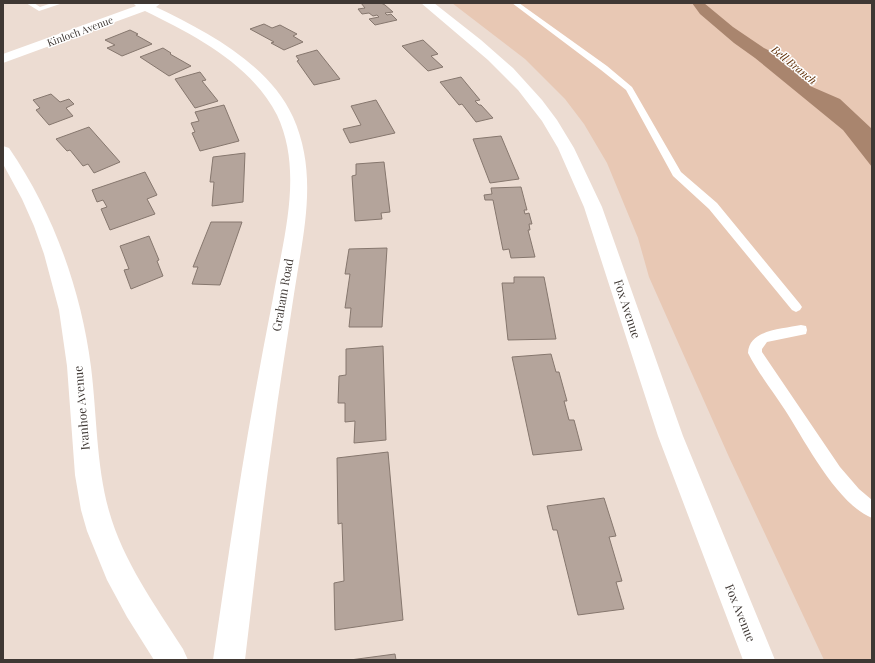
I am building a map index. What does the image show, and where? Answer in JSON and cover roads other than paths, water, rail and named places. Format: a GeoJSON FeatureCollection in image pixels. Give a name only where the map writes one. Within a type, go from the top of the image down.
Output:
{"type":"FeatureCollection","features":[{"type":"Feature","properties":{"kind":"street","name":"Fox Avenue"},"geometry":{"type":"LineString","coordinates":[[428,3],[488,52],[515,78],[549,120],[574,165],[587,192],[602,233],[644,362],[692,494],[759,660]]}},
{"type":"Feature","properties":{"kind":"street","name":"Kinloch Avenue"},"geometry":{"type":"LineString","coordinates":[[3,59],[147,4]]}},
{"type":"Feature","properties":{"kind":"street","name":"Graham Road"},"geometry":{"type":"LineString","coordinates":[[147,4],[228,53],[261,82],[286,120],[294,141],[298,164],[298,208],[260,435],[229,660]]}},
{"type":"Feature","properties":{"kind":"street","name":"Ivanhoe Avenue"},"geometry":{"type":"LineString","coordinates":[[3,150],[16,169],[33,203],[50,246],[68,305],[79,364],[89,478],[95,510],[104,539],[109,553],[125,585],[172,660]]}},
{"type":"Feature","properties":{"kind":"lane"},"geometry":{"type":"LineString","coordinates":[[29,3],[39,9],[60,3]]}},
{"type":"Feature","properties":{"kind":"lane"},"geometry":{"type":"LineString","coordinates":[[515,3],[604,68],[629,89],[677,174],[713,206],[796,307]]}},
{"type":"Feature","properties":{"kind":"lane"},"geometry":{"type":"LineString","coordinates":[[800,330],[763,338],[755,347],[755,353],[834,472],[853,495],[872,510]]}},
{"type":"Feature","properties":{"kind":"water label","name":"Bell Branch"},"geometry":{"type":"Point","coordinates":[794,65]}}]}
